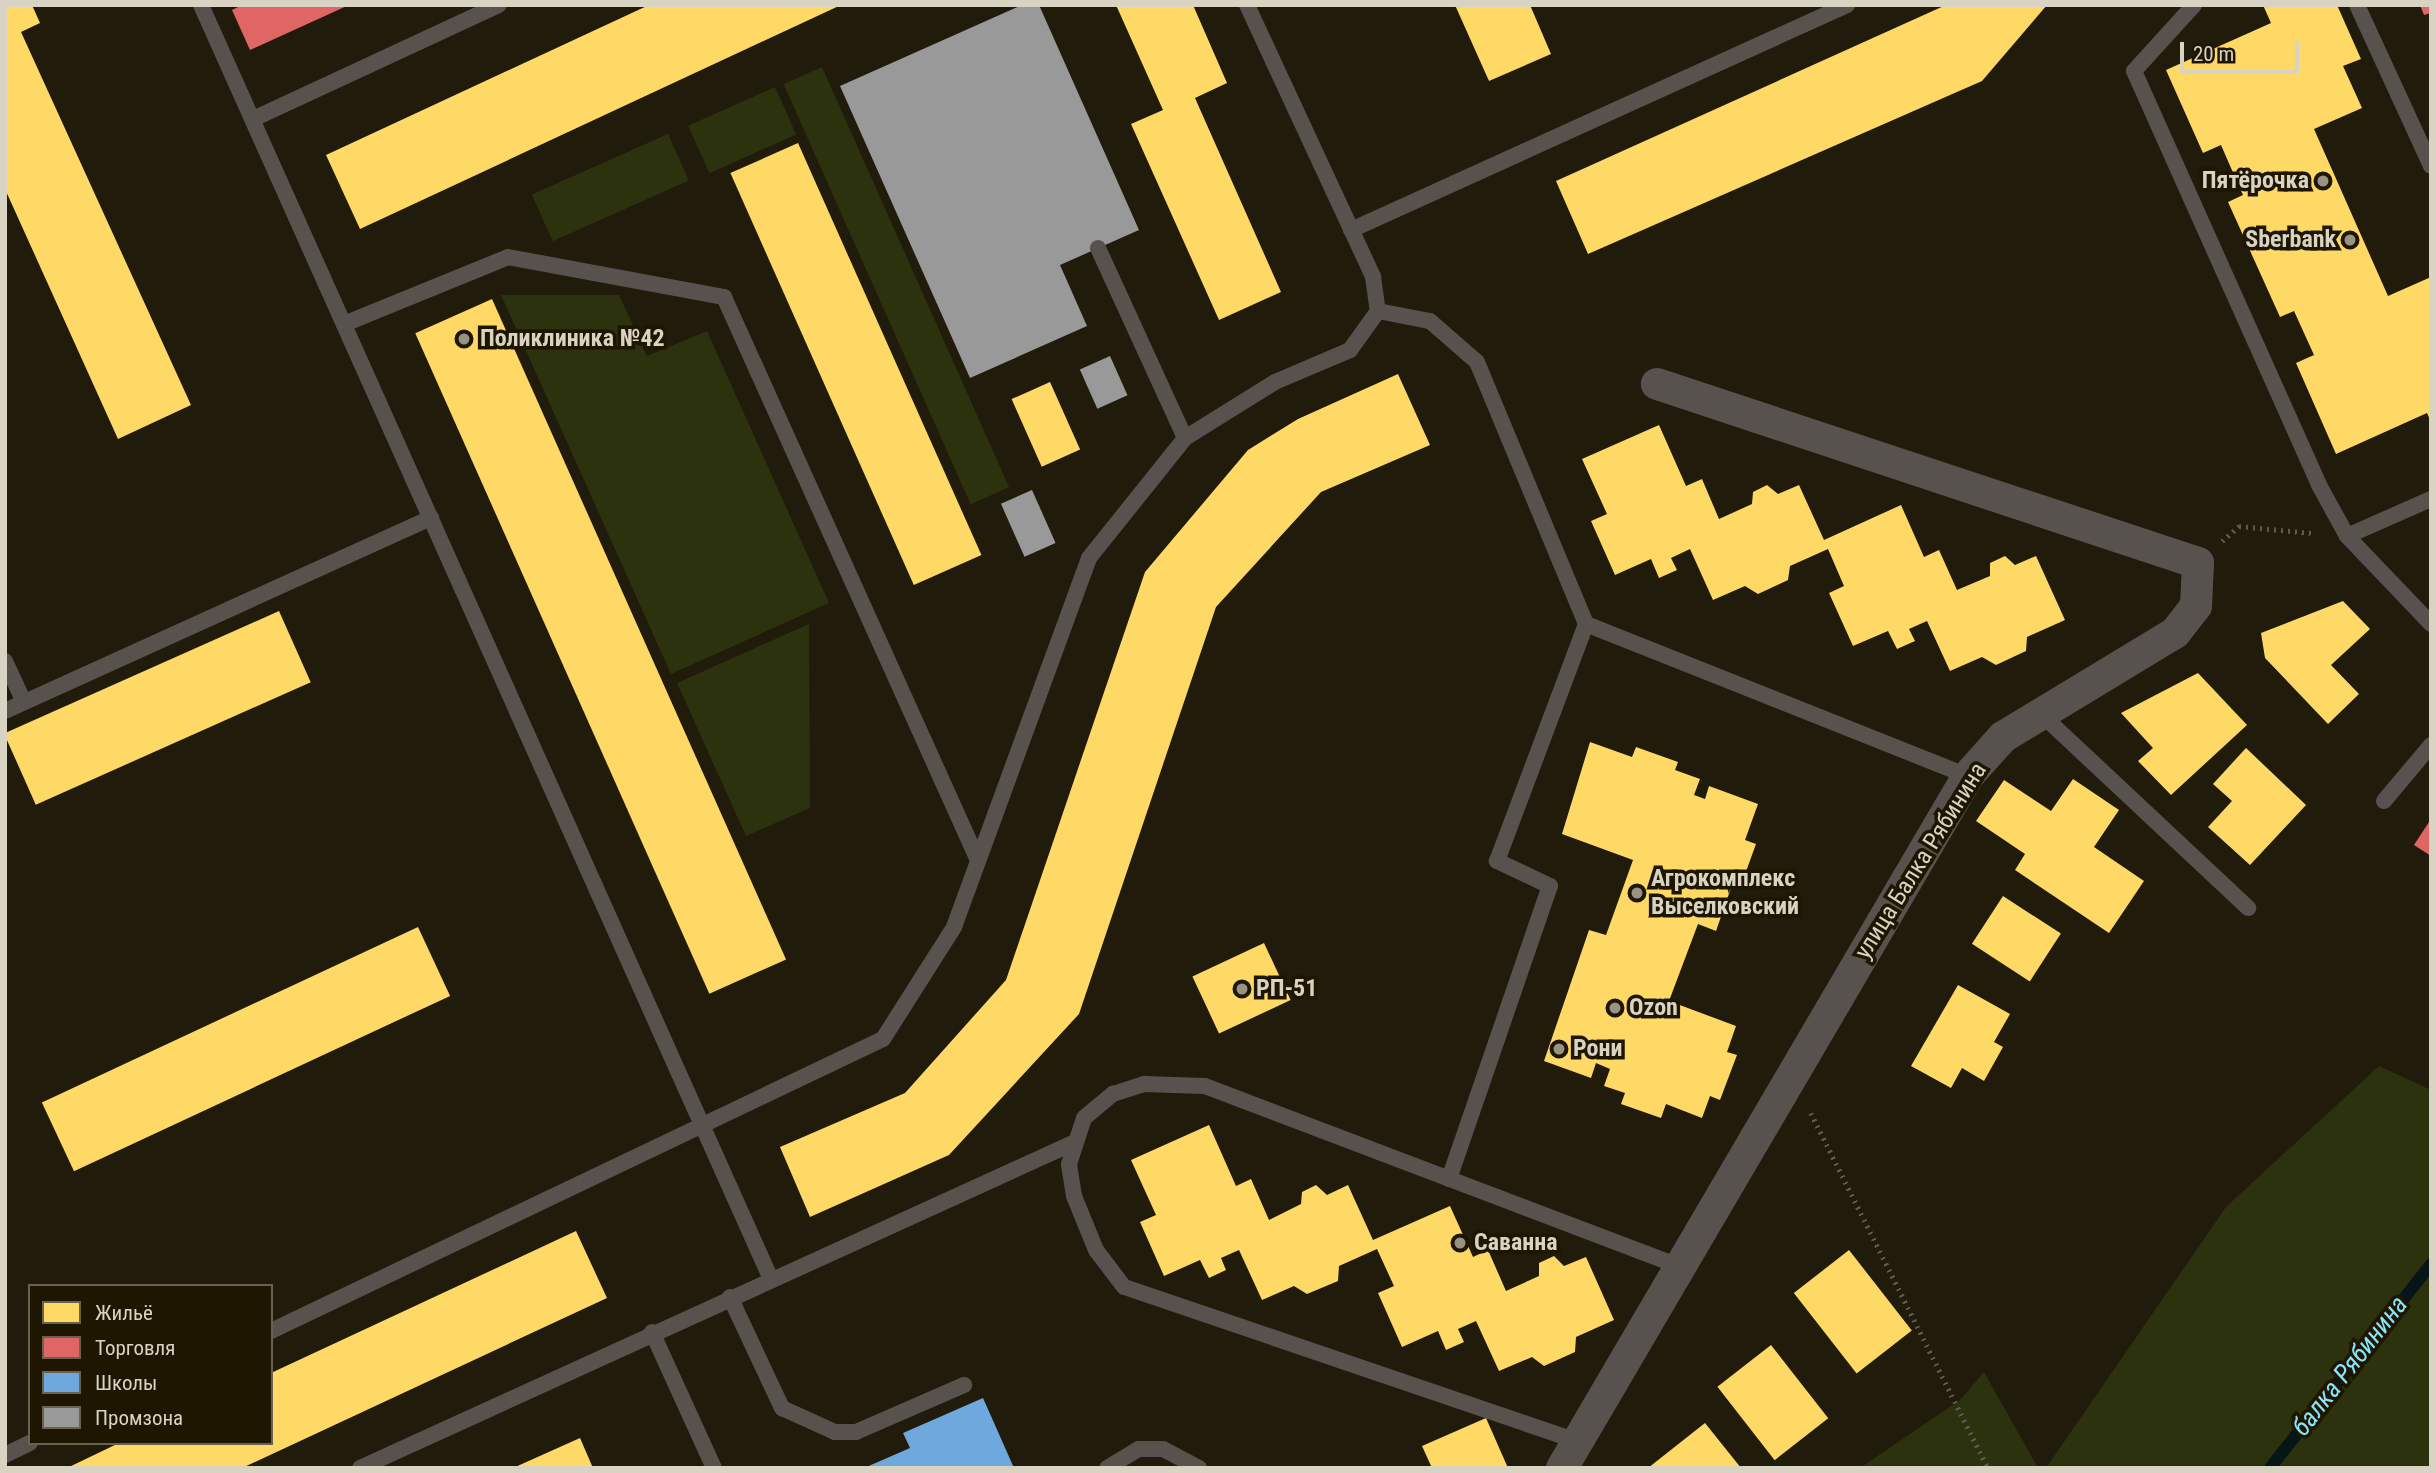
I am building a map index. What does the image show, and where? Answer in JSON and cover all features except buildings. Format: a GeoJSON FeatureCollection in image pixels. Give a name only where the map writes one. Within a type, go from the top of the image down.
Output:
{"type":"FeatureCollection","features":[{"type":"Feature","properties":{"kind":"street","name":"улица Балка Рябинина"},"geometry":{"type":"LineString","coordinates":[[1570,1454],[1676,1265],[1968,776],[2003,737],[2175,633],[2196,607],[2198,563],[1657,384]]}},
{"type":"Feature","properties":{"kind":"lane"},"geometry":{"type":"LineString","coordinates":[[201,5],[771,1279]]}},
{"type":"Feature","properties":{"kind":"lane"},"geometry":{"type":"LineString","coordinates":[[253,119],[499,5]]}},
{"type":"Feature","properties":{"kind":"lane"},"geometry":{"type":"LineString","coordinates":[[273,1330],[705,1129],[883,1039],[954,927],[977,858],[1089,558],[1185,439],[1275,382],[1350,350],[1378,311],[1373,277],[1248,5]]}},
{"type":"Feature","properties":{"kind":"lane"},"geometry":{"type":"LineString","coordinates":[[1352,230],[1847,5]]}},
{"type":"Feature","properties":{"kind":"lane"},"geometry":{"type":"LineString","coordinates":[[2194,5],[2134,71],[2347,536],[2431,624]]}},
{"type":"Feature","properties":{"kind":"lane"},"geometry":{"type":"LineString","coordinates":[[2357,5],[2431,166]]}},
{"type":"Feature","properties":{"kind":"lane"},"geometry":{"type":"LineString","coordinates":[[1098,248],[1185,439]]}},
{"type":"Feature","properties":{"kind":"lane"},"geometry":{"type":"LineString","coordinates":[[344,324],[508,257],[724,297],[977,858]]}},
{"type":"Feature","properties":{"kind":"lane"},"geometry":{"type":"LineString","coordinates":[[1378,311],[1430,321],[1477,362],[1586,624],[1497,862],[1550,886],[1449,1179]]}},
{"type":"Feature","properties":{"kind":"lane"},"geometry":{"type":"LineString","coordinates":[[2347,536],[2431,499]]}},
{"type":"Feature","properties":{"kind":"lane"},"geometry":{"type":"LineString","coordinates":[[5,711],[431,518]]}},
{"type":"Feature","properties":{"kind":"lane"},"geometry":{"type":"LineString","coordinates":[[1586,624],[1968,776]]}},
{"type":"Feature","properties":{"kind":"lane"},"geometry":{"type":"LineString","coordinates":[[5,661],[24,702]]}},
{"type":"Feature","properties":{"kind":"lane"},"geometry":{"type":"LineString","coordinates":[[2041,713],[2248,908]]}},
{"type":"Feature","properties":{"kind":"lane"},"geometry":{"type":"LineString","coordinates":[[2384,801],[2431,745]]}},
{"type":"Feature","properties":{"kind":"lane"},"geometry":{"type":"LineString","coordinates":[[1570,1454],[1124,1287],[1096,1250],[1074,1196],[1073,1143],[1084,1118],[1113,1094],[1144,1084],[1205,1086],[1676,1265]]}},
{"type":"Feature","properties":{"kind":"lane"},"geometry":{"type":"LineString","coordinates":[[360,1468],[652,1332],[1073,1143]]}},
{"type":"Feature","properties":{"kind":"lane"},"geometry":{"type":"LineString","coordinates":[[730,1297],[782,1408],[835,1432],[856,1432],[964,1385]]}},
{"type":"Feature","properties":{"kind":"lane"},"geometry":{"type":"LineString","coordinates":[[652,1332],[714,1468]]}},
{"type":"Feature","properties":{"kind":"lane"},"geometry":{"type":"LineString","coordinates":[[5,1455],[28,1444]]}},
{"type":"Feature","properties":{"kind":"lane"},"geometry":{"type":"LineString","coordinates":[[1107,1468],[1139,1449],[1163,1449],[1199,1468]]}},
{"type":"Feature","properties":{"kind":"path"},"geometry":{"type":"LineString","coordinates":[[2239,526],[2347,536]]}},
{"type":"Feature","properties":{"kind":"path"},"geometry":{"type":"LineString","coordinates":[[1791,1074],[1988,1468]]}},
{"type":"Feature","properties":{"kind":"green space"},"geometry":{"type":"Polygon","coordinates":[[[822,67],[1009,487],[971,504],[784,84],[822,67]]]}},
{"type":"Feature","properties":{"kind":"green space"},"geometry":{"type":"Polygon","coordinates":[[[775,87],[796,135],[709,173],[688,126],[775,87]]]}},
{"type":"Feature","properties":{"kind":"green space"},"geometry":{"type":"Polygon","coordinates":[[[668,134],[689,181],[553,241],[532,195],[668,134]]]}},
{"type":"Feature","properties":{"kind":"green space"},"geometry":{"type":"Polygon","coordinates":[[[501,295],[619,295],[647,356],[707,331],[829,603],[671,674],[501,295]]]}},
{"type":"Feature","properties":{"kind":"green space"},"geometry":{"type":"Polygon","coordinates":[[[809,624],[810,808],[746,836],[677,683],[809,624]]]}},
{"type":"Feature","properties":{"kind":"green space"},"geometry":{"type":"Polygon","coordinates":[[[2379,1066],[2431,1090],[2431,1468],[2046,1468],[2226,1207],[2379,1066]]]}},
{"type":"Feature","properties":{"kind":"green space"},"geometry":{"type":"Polygon","coordinates":[[[1984,1372],[2038,1468],[1860,1468],[1960,1400],[1984,1372]]]}},
{"type":"Feature","properties":{"kind":"waterway","name":"балка Рябинина"},"geometry":{"type":"LineString","coordinates":[[2270,1468],[2431,1264]]}},
{"type":"Feature","properties":{"kind":"place","name":"Пятёрочка"},"geometry":{"type":"Point","coordinates":[2323,181]}},
{"type":"Feature","properties":{"kind":"place","name":"Sberbank"},"geometry":{"type":"Point","coordinates":[2350,240]}},
{"type":"Feature","properties":{"kind":"place","name":"Поликлиника №42"},"geometry":{"type":"Point","coordinates":[464,339]}},
{"type":"Feature","properties":{"kind":"place","name":"Агрокомплекс Выселковский"},"geometry":{"type":"Point","coordinates":[1637,893]}},
{"type":"Feature","properties":{"kind":"place","name":"РП-51"},"geometry":{"type":"Point","coordinates":[1242,989]}},
{"type":"Feature","properties":{"kind":"place","name":"Ozon"},"geometry":{"type":"Point","coordinates":[1615,1008]}},
{"type":"Feature","properties":{"kind":"place","name":"Рони"},"geometry":{"type":"Point","coordinates":[1559,1049]}},
{"type":"Feature","properties":{"kind":"place","name":"Саванна"},"geometry":{"type":"Point","coordinates":[1460,1243]}}]}
